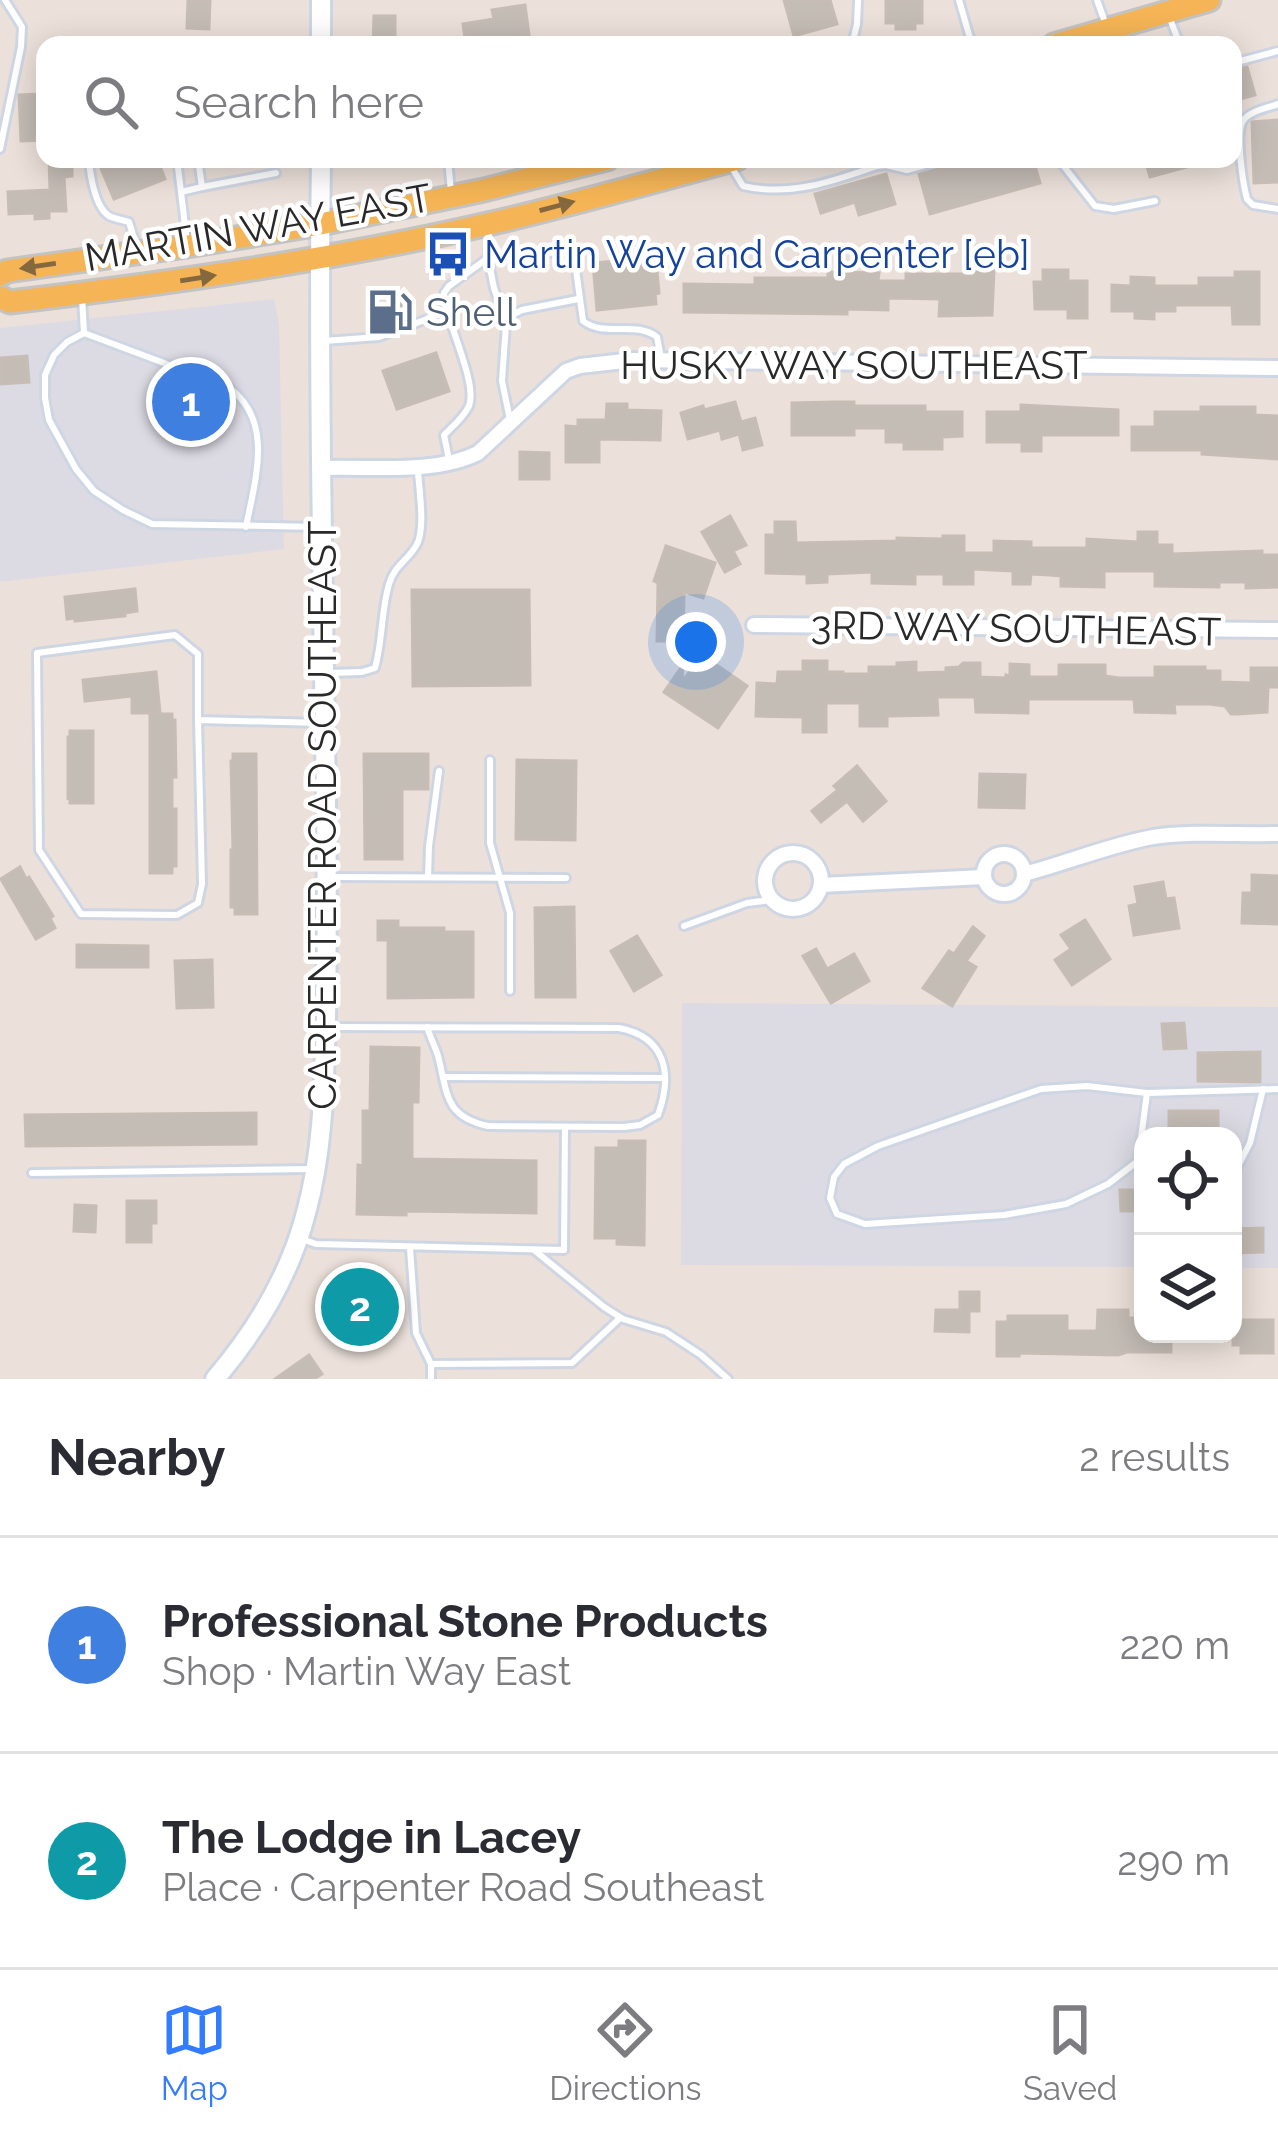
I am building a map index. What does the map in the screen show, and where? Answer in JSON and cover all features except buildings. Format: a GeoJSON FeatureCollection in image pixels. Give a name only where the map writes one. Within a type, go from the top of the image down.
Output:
{"type":"FeatureCollection","features":[{"type":"Feature","properties":{"kind":"main road"},"geometry":{"type":"LineString","coordinates":[[321,0],[322,36]]}},
{"type":"Feature","properties":{"kind":"main road"},"geometry":{"type":"LineString","coordinates":[[1086,36],[1188,5]]}},
{"type":"Feature","properties":{"kind":"main road","name":"CARPENTER ROAD SOUTHEAST"},"geometry":{"type":"LineString","coordinates":[[215,1379],[239,1352],[272,1299],[298,1238],[316,1169],[325,1090],[321,168]]}},
{"type":"Feature","properties":{"kind":"main road","name":"MARTIN WAY EAST"},"geometry":{"type":"LineString","coordinates":[[0,275],[320,224],[558,168]]}},
{"type":"Feature","properties":{"kind":"main road","name":"MARTIN WAY EAST"},"geometry":{"type":"LineString","coordinates":[[0,296],[10,302],[320,257],[489,224],[701,168]]}},
{"type":"Feature","properties":{"kind":"street","name":"HUSKY WAY SOUTHEAST"},"geometry":{"type":"LineString","coordinates":[[321,468],[418,468],[450,463],[478,453],[566,371],[633,360],[1278,368]]}},
{"type":"Feature","properties":{"kind":"street","name":"3RD WAY SOUTHEAST"},"geometry":{"type":"LineString","coordinates":[[754,626],[1278,630]]}},
{"type":"Feature","properties":{"kind":"street"},"geometry":{"type":"LineString","coordinates":[[1024,874],[1155,837],[1278,835]]}},
{"type":"Feature","properties":{"kind":"street"},"geometry":{"type":"LineString","coordinates":[[1003,854],[1020,862],[1024,874],[1020,886],[1003,894],[990,889],[984,877],[986,864],[1003,854]]}},
{"type":"Feature","properties":{"kind":"street"},"geometry":{"type":"LineString","coordinates":[[804,855],[818,867],[821,885],[814,901],[797,910],[771,900],[766,873],[777,858],[804,855]]}},
{"type":"Feature","properties":{"kind":"street"},"geometry":{"type":"LineString","coordinates":[[821,885],[984,877]]}},
{"type":"Feature","properties":{"kind":"lane"},"geometry":{"type":"LineString","coordinates":[[0,149],[22,27],[5,0]]}},
{"type":"Feature","properties":{"kind":"lane"},"geometry":{"type":"LineString","coordinates":[[854,36],[858,0]]}},
{"type":"Feature","properties":{"kind":"lane"},"geometry":{"type":"LineString","coordinates":[[960,0],[970,36]]}},
{"type":"Feature","properties":{"kind":"lane"},"geometry":{"type":"LineString","coordinates":[[1097,0],[1107,30]]}},
{"type":"Feature","properties":{"kind":"lane"},"geometry":{"type":"LineString","coordinates":[[1182,36],[1188,5]]}},
{"type":"Feature","properties":{"kind":"lane"},"geometry":{"type":"LineString","coordinates":[[1242,61],[1278,51]]}},
{"type":"Feature","properties":{"kind":"lane"},"geometry":{"type":"LineString","coordinates":[[1242,124],[1248,115],[1278,104]]}},
{"type":"Feature","properties":{"kind":"lane"},"geometry":{"type":"LineString","coordinates":[[1242,151],[1247,199],[1253,205],[1278,209]]}},
{"type":"Feature","properties":{"kind":"lane"},"geometry":{"type":"LineString","coordinates":[[89,168],[100,206],[107,215],[129,222],[138,253]]}},
{"type":"Feature","properties":{"kind":"lane"},"geometry":{"type":"LineString","coordinates":[[178,168],[187,246]]}},
{"type":"Feature","properties":{"kind":"lane"},"geometry":{"type":"LineString","coordinates":[[199,168],[202,188]]}},
{"type":"Feature","properties":{"kind":"lane"},"geometry":{"type":"LineString","coordinates":[[449,168],[452,196]]}},
{"type":"Feature","properties":{"kind":"lane"},"geometry":{"type":"LineString","coordinates":[[733,168],[743,186],[781,190],[807,188],[862,168]]}},
{"type":"Feature","properties":{"kind":"lane"},"geometry":{"type":"LineString","coordinates":[[1065,168],[1095,206],[1114,209],[1155,201]]}},
{"type":"Feature","properties":{"kind":"lane"},"geometry":{"type":"LineString","coordinates":[[181,192],[276,173]]}},
{"type":"Feature","properties":{"kind":"lane"},"geometry":{"type":"LineString","coordinates":[[489,224],[488,259],[506,324],[502,382],[510,422]]}},
{"type":"Feature","properties":{"kind":"lane"},"geometry":{"type":"LineString","coordinates":[[450,463],[444,435],[468,407],[471,388],[444,293],[488,259],[570,255],[575,262],[580,313],[588,326],[648,330],[657,337],[661,361]]}},
{"type":"Feature","properties":{"kind":"lane"},"geometry":{"type":"LineString","coordinates":[[81,293],[84,333]]}},
{"type":"Feature","properties":{"kind":"lane"},"geometry":{"type":"LineString","coordinates":[[506,324],[522,310],[578,299]]}},
{"type":"Feature","properties":{"kind":"lane"},"geometry":{"type":"LineString","coordinates":[[320,341],[379,337],[446,312]]}},
{"type":"Feature","properties":{"kind":"lane"},"geometry":{"type":"LineString","coordinates":[[246,526],[259,441],[253,415],[244,402],[228,388],[84,333],[67,342],[45,375],[49,420],[86,484],[123,511],[152,524],[246,526],[322,527]]}},
{"type":"Feature","properties":{"kind":"lane"},"geometry":{"type":"LineString","coordinates":[[324,674],[375,668],[386,592],[393,571],[417,546],[421,530],[418,468]]}},
{"type":"Feature","properties":{"kind":"lane"},"geometry":{"type":"LineString","coordinates":[[175,635],[198,654],[198,720],[202,884],[198,903],[177,915],[81,914],[39,850],[37,653],[175,635]]}},
{"type":"Feature","properties":{"kind":"lane"},"geometry":{"type":"LineString","coordinates":[[198,720],[325,723]]}},
{"type":"Feature","properties":{"kind":"lane"},"geometry":{"type":"LineString","coordinates":[[490,760],[490,843],[510,913],[510,991]]}},
{"type":"Feature","properties":{"kind":"lane"},"geometry":{"type":"LineString","coordinates":[[428,877],[439,770]]}},
{"type":"Feature","properties":{"kind":"lane"},"geometry":{"type":"LineString","coordinates":[[327,877],[566,878]]}},
{"type":"Feature","properties":{"kind":"lane"},"geometry":{"type":"LineString","coordinates":[[684,926],[747,903],[771,900]]}},
{"type":"Feature","properties":{"kind":"lane"},"geometry":{"type":"LineString","coordinates":[[326,1027],[427,1027],[619,1028],[638,1031],[661,1057],[664,1098],[658,1114],[640,1125],[488,1126],[468,1121],[453,1107],[427,1027]]}},
{"type":"Feature","properties":{"kind":"lane"},"geometry":{"type":"LineString","coordinates":[[443,1077],[664,1078]]}},
{"type":"Feature","properties":{"kind":"lane"},"geometry":{"type":"LineString","coordinates":[[1134,1166],[1066,1204],[1004,1215],[865,1224],[836,1214],[830,1198],[834,1177],[844,1164],[878,1146],[1040,1089],[1087,1086],[1147,1093],[1278,1089]]}},
{"type":"Feature","properties":{"kind":"lane"},"geometry":{"type":"LineString","coordinates":[[1242,1158],[1263,1089]]}},
{"type":"Feature","properties":{"kind":"lane"},"geometry":{"type":"LineString","coordinates":[[1144,1127],[1147,1093]]}},
{"type":"Feature","properties":{"kind":"lane"},"geometry":{"type":"LineString","coordinates":[[298,1238],[316,1244],[410,1249],[563,1250],[565,1126]]}},
{"type":"Feature","properties":{"kind":"lane"},"geometry":{"type":"LineString","coordinates":[[32,1172],[316,1169]]}},
{"type":"Feature","properties":{"kind":"lane"},"geometry":{"type":"LineString","coordinates":[[410,1249],[416,1333],[431,1364],[431,1379]]}},
{"type":"Feature","properties":{"kind":"lane"},"geometry":{"type":"LineString","coordinates":[[533,1250],[621,1318],[666,1332],[701,1354],[728,1379]]}},
{"type":"Feature","properties":{"kind":"lane"},"geometry":{"type":"LineString","coordinates":[[431,1364],[572,1364],[621,1318]]}},
{"type":"Feature","properties":{"kind":"shaded area"},"geometry":{"type":"Polygon","coordinates":[[[274,299],[279,324],[284,549],[0,582],[0,328],[274,299]]]}},
{"type":"Feature","properties":{"kind":"shaded area"},"geometry":{"type":"Polygon","coordinates":[[[682,1003],[1278,1007],[1278,1268],[1242,1268],[1242,1127],[1134,1127],[1134,1267],[681,1265],[682,1003]]]}},
{"type":"Feature","properties":{"kind":"place","name":"Martin Way and Carpenter [eb]"},"geometry":{"type":"Point","coordinates":[448,254]}},
{"type":"Feature","properties":{"kind":"place","name":"Shell"},"geometry":{"type":"Point","coordinates":[390,312]}},
{"type":"Feature","properties":{"kind":"place","name":"Professional Stone Products"},"geometry":{"type":"Point","coordinates":[191,402]}},
{"type":"Feature","properties":{"kind":"place","name":"The Lodge in Lacey"},"geometry":{"type":"Point","coordinates":[360,1307]}}]}
